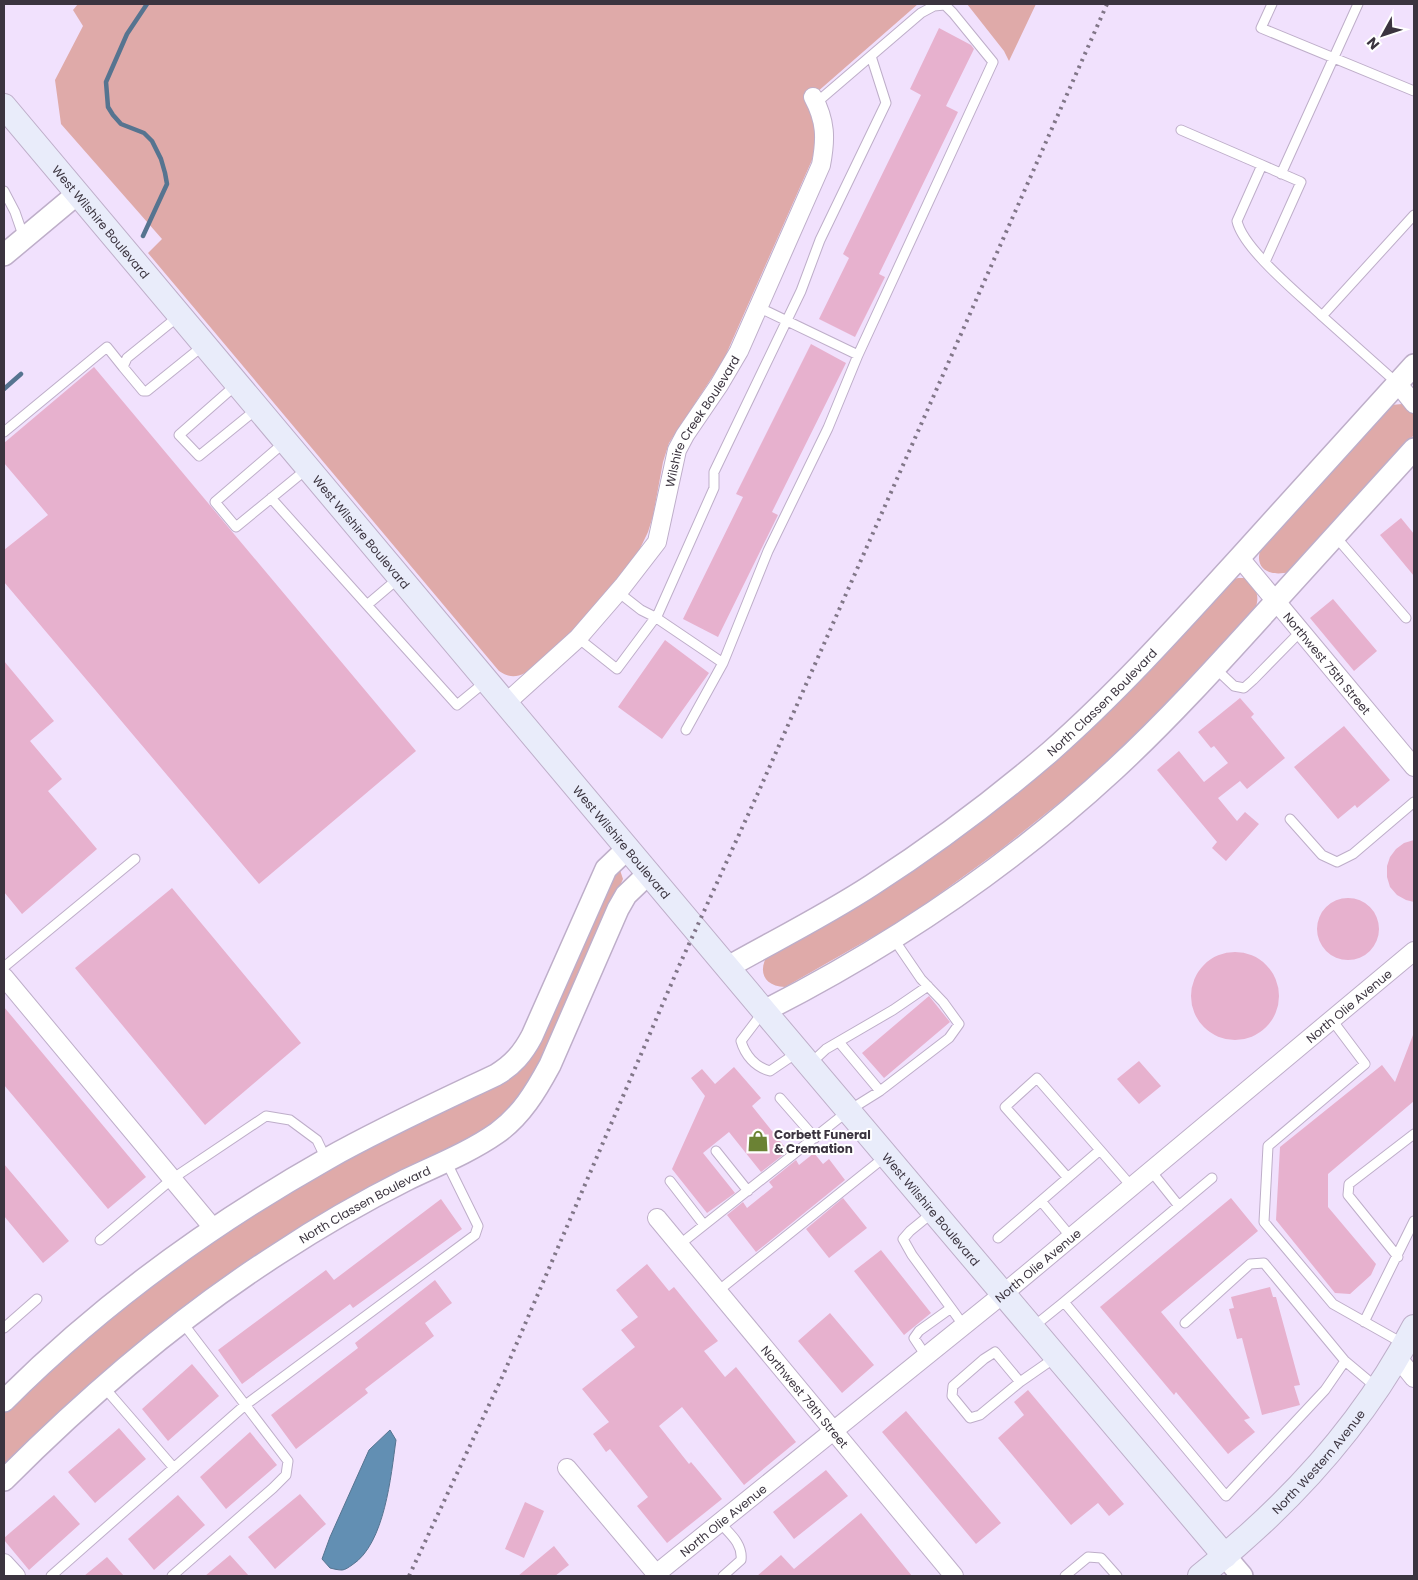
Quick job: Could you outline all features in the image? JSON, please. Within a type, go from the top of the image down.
[{"type":"main road","name":"West Wilshire Boulevard","points":[[4,106],[848,1111],[1225,1556]]},
{"type":"main road","name":"North Western Avenue","points":[[1200,1576],[1280,1506],[1308,1477],[1342,1436],[1377,1388],[1405,1343]]},
{"type":"street","name":"Wilshire Creek Boulevard","points":[[506,703],[578,638],[618,592],[657,542],[666,509],[677,450],[739,351],[821,166],[825,146],[824,127],[820,110],[815,100]]},
{"type":"street","points":[[4,255],[78,194]]},
{"type":"street","name":"North Classen Boulevard","points":[[728,967],[872,885],[980,809],[1050,752],[1104,702],[1179,625],[1414,366]]},
{"type":"street","points":[[1398,384],[1414,404]]},
{"type":"street","points":[[764,1011],[815,984],[893,938],[959,894],[1065,813],[1114,770],[1173,713],[1414,449]]},
{"type":"street","name":"Northwest 75th Street","points":[[1239,557],[1414,767]]},
{"type":"street","points":[[4,1401],[51,1356],[88,1325],[137,1285],[214,1229],[326,1159],[496,1075],[516,1060],[532,1036],[606,869],[628,848]]},
{"type":"street","name":"North Classen Boulevard","points":[[4,1480],[76,1409],[103,1386],[181,1322],[255,1269],[305,1237],[391,1188],[475,1146],[497,1133],[514,1118],[526,1105],[550,1065],[622,902],[626,895],[649,873]]},
{"type":"street","name":"North Olie Avenue","points":[[657,1575],[833,1430],[1003,1294],[1414,951]]},
{"type":"street","points":[[4,976],[214,1229]]},
{"type":"street","name":"Northwest 79th Street","points":[[657,1218],[954,1576]]},
{"type":"street","points":[[1405,1343],[1414,1378]]},
{"type":"street","points":[[567,1468],[657,1575]]},
{"type":"street","name":"West Wilshire Boulevard","points":[[1225,1556],[1242,1576]]},
{"type":"street","points":[[4,1563],[16,1576]]},
{"type":"lane","points":[[1272,4],[1261,28],[1414,91]]},
{"type":"lane","points":[[1281,174],[1358,4]]},
{"type":"lane","points":[[686,730],[723,663],[768,551],[828,428],[858,355],[993,62],[945,5],[934,6],[921,13],[871,56],[815,100]]},
{"type":"lane","points":[[578,638],[617,669],[656,617],[714,488],[714,472],[801,291],[820,240],[886,103],[871,56]]},
{"type":"lane","points":[[1181,130],[1301,182],[1265,262]]},
{"type":"lane","points":[[1262,166],[1238,221],[1245,239],[1265,262],[1398,384]]},
{"type":"lane","points":[[4,191],[15,212],[24,239]]},
{"type":"lane","points":[[1322,316],[1414,215]]},
{"type":"lane","points":[[758,307],[858,355]]},
{"type":"lane","points":[[123,367],[127,358],[180,315]]},
{"type":"lane","points":[[4,432],[107,347],[143,391],[147,391],[204,344]]},
{"type":"lane","points":[[237,384],[179,435],[199,456],[258,408]]},
{"type":"lane","points":[[286,441],[215,502],[236,527],[308,468]]},
{"type":"lane","points":[[271,498],[457,704],[487,681]]},
{"type":"lane","points":[[1335,536],[1406,618]]},
{"type":"lane","points":[[367,606],[400,577]]},
{"type":"lane","points":[[618,592],[641,610],[656,617],[723,663]]},
{"type":"lane","points":[[1215,668],[1234,686],[1244,688],[1302,631]]},
{"type":"lane","points":[[1290,819],[1322,855],[1337,862],[1353,854],[1414,802]]},
{"type":"lane","points":[[4,967],[135,859]]},
{"type":"lane","points":[[679,1245],[848,1111],[880,1090],[949,1038],[959,1024],[943,1002],[921,979],[893,938]]},
{"type":"lane","points":[[764,1011],[741,1041],[745,1053],[762,1069],[770,1071],[826,1049],[893,1010],[928,986]]},
{"type":"lane","points":[[1332,1020],[1365,1064],[1268,1146],[1264,1222],[1333,1304],[1405,1343]]},
{"type":"lane","points":[[839,1042],[880,1090]]},
{"type":"lane","points":[[1068,1178],[1004,1107],[1036,1078],[1132,1187]]},
{"type":"lane","points":[[780,1098],[815,1138]]},
{"type":"lane","points":[[100,1240],[172,1179],[266,1116],[290,1120],[317,1140],[326,1159]]},
{"type":"lane","points":[[1398,1257],[1348,1195],[1349,1184],[1414,1134]]},
{"type":"lane","points":[[998,1238],[1100,1150]]},
{"type":"lane","points":[[716,1151],[748,1191]]},
{"type":"lane","points":[[718,1291],[886,1156]]},
{"type":"lane","points":[[51,1576],[244,1406],[475,1235],[478,1226],[446,1161]]},
{"type":"lane","points":[[1151,1171],[1179,1206]]},
{"type":"lane","points":[[1032,1328],[1212,1178]]},
{"type":"lane","points":[[670,1181],[704,1225]]},
{"type":"lane","points":[[1041,1201],[1072,1237]]},
{"type":"lane","points":[[934,1212],[903,1239],[912,1256],[964,1326]]},
{"type":"lane","points":[[1364,1322],[1398,1257],[1414,1221]]},
{"type":"lane","points":[[1185,1323],[1250,1264],[1264,1263],[1345,1361],[1377,1388]]},
{"type":"lane","points":[[4,1328],[37,1299]]},
{"type":"lane","points":[[1064,1302],[1226,1496],[1326,1390],[1345,1361]]},
{"type":"lane","points":[[926,1356],[914,1338],[919,1331],[950,1308]]},
{"type":"lane","points":[[172,1576],[273,1488],[286,1475],[288,1461],[181,1322]]},
{"type":"lane","points":[[1020,1382],[995,1352],[953,1386],[952,1396],[970,1418],[980,1415],[1020,1382],[1056,1357]]},
{"type":"lane","points":[[103,1386],[174,1468]]},
{"type":"lane","points":[[720,1523],[733,1536],[742,1550],[741,1560],[722,1576]]},
{"type":"lane","points":[[1065,1576],[1088,1557],[1101,1558],[1117,1576]]},
{"type":"shaded area","points":[[78,4],[918,4],[816,93],[811,105],[815,129],[812,160],[724,359],[669,443],[663,462],[653,516],[648,532],[634,561],[590,619],[525,673],[518,676],[509,676],[499,671],[148,253],[162,239],[61,124],[55,80],[83,26],[73,10]]},
{"type":"shaded area","points":[[967,4],[1036,4],[1009,61],[1004,51]]},
{"type":"shaded area","points":[[1402,404],[1413,413],[1414,435],[1289,572],[1275,573],[1265,570],[1259,561],[1261,548],[1391,405]]},
{"type":"shaded area","points":[[1245,578],[1254,588],[1257,594],[1256,607],[1176,694],[1114,757],[1000,850],[906,918],[785,987],[772,984],[767,980],[764,976],[763,965],[769,953],[906,871],[1226,582]]},
{"type":"shaded area","points":[[620,870],[623,879],[537,1074],[530,1088],[492,1128],[331,1212],[4,1469],[4,1412],[63,1356],[139,1293],[215,1238],[303,1182],[502,1080],[613,874]]},
{"type":"water","points":[[390,1430],[396,1440],[389,1489],[372,1542],[363,1555],[352,1565],[343,1570],[330,1568],[322,1559],[330,1537],[369,1450]]},
{"type":"building","points":[[939,28],[971,45],[974,49],[946,106],[958,112],[879,274],[885,277],[855,337],[819,319],[849,258],[843,254],[921,95],[910,89]]},
{"type":"building","points":[[811,344],[846,363],[772,512],[778,515],[718,637],[683,619],[743,497],[736,494]]},
{"type":"building","points":[[94,367],[416,751],[259,884],[4,582],[4,550],[48,515],[4,463],[4,443]]},
{"type":"building","points":[[1401,518],[1414,534],[1414,576],[1380,535]]},
{"type":"building","points":[[1333,599],[1377,651],[1354,671],[1310,618]]},
{"type":"building","points":[[665,640],[709,673],[662,739],[618,707]]},
{"type":"building","points":[[4,661],[54,721],[30,741],[62,779],[48,791],[97,849],[22,914],[4,892]]},
{"type":"building","points":[[1240,698],[1254,714],[1251,717],[1285,758],[1247,789],[1240,781],[1218,798],[1237,821],[1245,812],[1259,824],[1226,861],[1212,848],[1217,842],[1157,770],[1179,751],[1204,782],[1228,763],[1214,746],[1211,748],[1198,732]]},
{"type":"building","points":[[1344,726],[1390,780],[1357,808],[1355,805],[1338,819],[1294,767]]},
{"type":"building","points":[[1414,840],[1414,902],[1397,895],[1390,887],[1387,877],[1387,866],[1390,857],[1396,849],[1404,843]]},
{"type":"building","points":[[172,888],[301,1043],[205,1125],[75,968]]},
{"type":"building","points":[[1348,898],[1360,900],[1370,907],[1377,917],[1379,929],[1377,941],[1370,951],[1360,958],[1348,960],[1336,958],[1326,951],[1319,941],[1317,929],[1319,917],[1326,907],[1336,900]]},
{"type":"building","points":[[1235,952],[1252,956],[1266,965],[1275,979],[1279,996],[1275,1013],[1266,1027],[1252,1036],[1235,1040],[1218,1036],[1204,1027],[1195,1013],[1191,996],[1195,979],[1204,965],[1218,956]]},
{"type":"building","points":[[929,996],[950,1022],[884,1078],[862,1053]]},
{"type":"building","points":[[4,1007],[146,1177],[108,1209],[4,1085]]},
{"type":"building","points":[[1413,1035],[1414,1101],[1328,1174],[1328,1207],[1376,1264],[1371,1275],[1350,1294],[1335,1293],[1276,1220],[1280,1147],[1382,1065],[1395,1082]]},
{"type":"building","points":[[1139,1061],[1161,1086],[1139,1104],[1117,1079]]},
{"type":"building","points":[[734,1067],[761,1098],[752,1106],[788,1151],[761,1172],[729,1132],[703,1153],[735,1193],[707,1213],[672,1169],[705,1096],[691,1078],[702,1069],[715,1084]]},
{"type":"building","points":[[814,1153],[823,1164],[829,1159],[845,1180],[756,1252],[727,1215],[743,1202],[747,1208],[773,1187],[769,1182],[796,1160],[799,1165]]},
{"type":"building","points":[[4,1164],[69,1241],[43,1263],[4,1216]]},
{"type":"building","points":[[843,1198],[867,1228],[829,1258],[806,1229]]},
{"type":"building","points":[[1231,1198],[1258,1231],[1161,1312],[1250,1418],[1244,1420],[1255,1432],[1228,1454],[1176,1392],[1174,1395],[1100,1307]]},
{"type":"building","points":[[441,1199],[462,1229],[353,1308],[350,1304],[242,1384],[218,1350],[326,1270],[334,1280]]},
{"type":"building","points":[[881,1250],[931,1313],[904,1335],[854,1271]]},
{"type":"building","points":[[647,1264],[669,1291],[674,1287],[718,1341],[704,1351],[725,1377],[736,1367],[796,1442],[744,1485],[682,1407],[659,1426],[689,1464],[691,1462],[722,1499],[667,1543],[637,1506],[648,1497],[610,1449],[606,1452],[593,1434],[609,1422],[582,1389],[635,1347],[621,1330],[638,1317],[616,1290]]},
{"type":"building","points":[[435,1280],[452,1303],[425,1323],[434,1336],[365,1389],[368,1393],[296,1449],[271,1415],[358,1348],[355,1343]]},
{"type":"building","points":[[1270,1287],[1273,1297],[1276,1297],[1300,1385],[1294,1386],[1300,1405],[1262,1415],[1242,1338],[1237,1339],[1229,1309],[1234,1308],[1231,1297]]},
{"type":"building","points":[[830,1313],[874,1365],[842,1393],[798,1341]]},
{"type":"building","points":[[192,1364],[219,1396],[168,1441],[142,1409]]},
{"type":"building","points":[[1028,1390],[1124,1504],[1109,1516],[1098,1503],[1071,1525],[998,1438],[1024,1415],[1014,1402]]},
{"type":"building","points":[[906,1411],[1001,1523],[976,1544],[882,1432]]},
{"type":"building","points":[[119,1428],[146,1459],[95,1503],[68,1472]]},
{"type":"building","points":[[250,1432],[277,1465],[226,1509],[200,1477]]},
{"type":"building","points":[[826,1470],[848,1496],[794,1539],[773,1512]]},
{"type":"building","points":[[300,1494],[326,1524],[275,1569],[248,1537]]},
{"type":"building","points":[[54,1495],[80,1524],[29,1570],[4,1538]]},
{"type":"building","points":[[178,1495],[205,1525],[154,1570],[128,1539]]},
{"type":"building","points":[[525,1502],[544,1511],[524,1558],[505,1549]]},
{"type":"building","points":[[861,1513],[912,1576],[757,1576],[781,1555],[794,1569]]},
{"type":"building","points":[[554,1546],[569,1565],[555,1576],[518,1576]]},
{"type":"building","points":[[230,1555],[249,1576],[205,1576]]},
{"type":"building","points":[[107,1557],[124,1576],[84,1576]]},
{"type":"waterway","points":[[143,236],[167,184],[165,173],[161,159],[152,141],[144,133],[121,124],[113,115],[108,107],[106,82],[127,34],[147,4]]},
{"type":"waterway","points":[[4,389],[21,374]]},
{"type":"railway","points":[[409,1576],[504,1373],[679,966],[758,793],[1107,4]]},
{"type":"place","name":"Corbett Funeral & Cremation","points":[[758,1141]]}]
